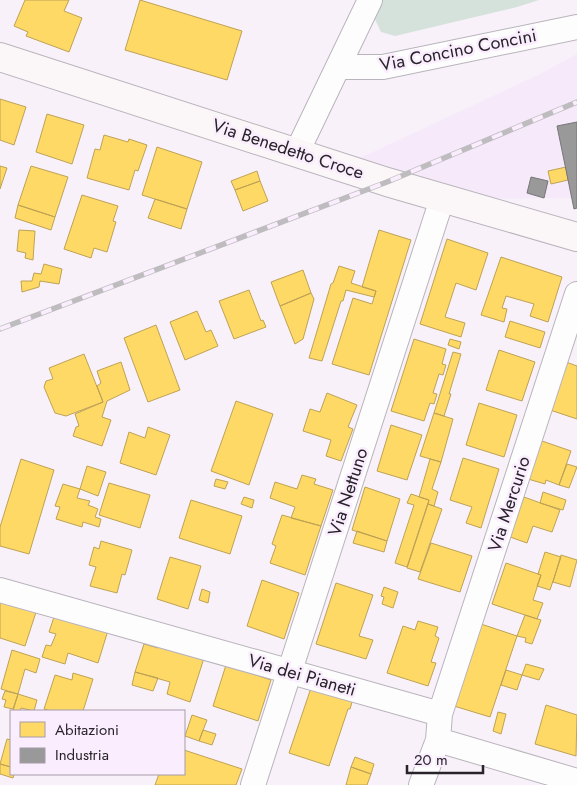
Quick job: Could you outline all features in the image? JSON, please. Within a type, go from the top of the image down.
[{"type":"main road","name":"Via Benedetto Croce","points":[[0,57],[442,199],[577,237]]},
{"type":"street","points":[[298,152],[370,0]]},
{"type":"street","name":"Via Concino Concini","points":[[339,67],[383,67],[577,27]]},
{"type":"street","name":"Via Nettuno","points":[[253,785],[442,199]]},
{"type":"street","name":"Via Mercurio","points":[[440,714],[577,294]]},
{"type":"street","name":"Via dei Pianeti","points":[[0,590],[440,714]]},
{"type":"street","points":[[421,785],[438,740],[440,714]]},
{"type":"street","points":[[438,740],[577,781]]},
{"type":"shaded area","points":[[380,0],[539,0],[395,36],[381,32],[373,15]]},
{"type":"shaded area","points":[[577,54],[577,198],[442,199],[341,167],[540,74]]},
{"type":"building: Abitazioni","points":[[25,0],[69,0],[64,11],[82,18],[69,52],[26,36],[28,32],[14,26]]},
{"type":"building: Abitazioni","points":[[140,0],[242,31],[227,80],[125,50]]},
{"type":"building: Abitazioni","points":[[0,99],[26,107],[14,145],[0,140]]},
{"type":"building: Abitazioni","points":[[47,114],[84,125],[72,164],[36,152]]},
{"type":"building: Abitazioni","points":[[104,135],[128,142],[129,139],[147,145],[138,171],[135,170],[129,190],[87,178],[95,149],[100,150]]},
{"type":"building: Abitazioni","points":[[157,147],[202,162],[187,209],[142,195]]},
{"type":"building: Abitazioni","points":[[0,166],[7,168],[0,189]]},
{"type":"building: Abitazioni","points":[[31,166],[68,177],[55,217],[18,205]]},
{"type":"building: Abitazioni","points":[[566,167],[568,180],[551,184],[548,171]]},
{"type":"building: Abitazioni","points":[[257,171],[260,181],[235,190],[231,181]]},
{"type":"building: Abitazioni","points":[[260,181],[268,201],[243,211],[235,190]]},
{"type":"building: Abitazioni","points":[[82,195],[118,206],[113,221],[116,222],[107,252],[94,248],[91,258],[64,249]]},
{"type":"building: Abitazioni","points":[[155,199],[187,209],[181,229],[148,218]]},
{"type":"building: Abitazioni","points":[[18,205],[55,217],[51,230],[15,218]]},
{"type":"building: Abitazioni","points":[[19,230],[35,231],[33,260],[25,258],[26,253],[17,251]]},
{"type":"building: Abitazioni","points":[[379,230],[411,240],[369,375],[332,364],[353,298],[372,304],[376,291],[362,287]]},
{"type":"building: Abitazioni","points":[[447,239],[488,253],[476,290],[456,283],[445,317],[465,323],[461,337],[420,324]]},
{"type":"building: Abitazioni","points":[[501,257],[562,277],[548,322],[530,316],[534,304],[506,296],[502,308],[507,309],[504,322],[481,315]]},
{"type":"building: Abitazioni","points":[[44,264],[62,269],[59,284],[40,281],[39,287],[22,292],[21,281],[32,281],[34,273],[41,274]]},
{"type":"building: Abitazioni","points":[[339,266],[355,271],[351,283],[376,291],[374,297],[346,290],[322,361],[309,358],[331,284]]},
{"type":"building: Abitazioni","points":[[303,270],[311,293],[280,306],[271,282]]},
{"type":"building: Abitazioni","points":[[249,290],[261,321],[263,320],[266,327],[234,339],[219,301]]},
{"type":"building: Abitazioni","points":[[311,293],[314,299],[303,339],[295,344],[280,306]]},
{"type":"building: Abitazioni","points":[[197,311],[206,332],[211,330],[218,346],[185,360],[170,322]]},
{"type":"building: Abitazioni","points":[[510,321],[545,332],[540,348],[505,337]]},
{"type":"building: Abitazioni","points":[[156,325],[180,390],[148,402],[124,338]]},
{"type":"building: Abitazioni","points":[[414,339],[446,349],[442,364],[446,365],[443,375],[439,374],[433,393],[437,394],[434,404],[430,403],[424,421],[391,411]]},
{"type":"building: Abitazioni","points":[[450,339],[461,342],[459,349],[448,345]]},
{"type":"building: Abitazioni","points":[[499,350],[535,362],[522,401],[486,390]]},
{"type":"building: Abitazioni","points":[[453,352],[461,354],[444,416],[434,413]]},
{"type":"building: Abitazioni","points":[[84,354],[103,402],[66,416],[55,413],[44,387],[46,381],[53,379],[49,368]]},
{"type":"building: Abitazioni","points":[[121,362],[130,390],[107,401],[102,417],[111,420],[102,446],[73,436],[76,427],[79,426],[75,414],[103,402],[97,386],[101,383],[97,371]]},
{"type":"building: Abitazioni","points":[[566,362],[577,366],[577,419],[550,410]]},
{"type":"building: Abitazioni","points":[[327,393],[357,405],[348,427],[353,429],[341,461],[326,456],[331,440],[303,431],[310,409],[320,412]]},
{"type":"building: Abitazioni","points":[[236,401],[273,414],[249,485],[211,471]]},
{"type":"building: Abitazioni","points":[[479,403],[517,415],[504,457],[466,445]]},
{"type":"building: Abitazioni","points":[[434,413],[453,419],[441,462],[420,456]]},
{"type":"building: Abitazioni","points":[[391,425],[422,435],[407,480],[377,471]]},
{"type":"building: Abitazioni","points":[[148,427],[170,435],[156,475],[120,463],[129,432],[145,438]]},
{"type":"building: Abitazioni","points":[[542,441],[571,451],[559,485],[546,480],[545,484],[528,479]]},
{"type":"building: Abitazioni","points":[[463,458],[499,469],[481,528],[466,523],[472,507],[450,500]]},
{"type":"building: Abitazioni","points":[[21,459],[54,470],[29,554],[0,546],[0,527]]},
{"type":"building: Abitazioni","points":[[430,459],[441,462],[432,489],[438,492],[434,506],[428,504],[429,500],[419,497]]},
{"type":"building: Abitazioni","points":[[567,464],[577,467],[569,488],[559,485]]},
{"type":"building: Abitazioni","points":[[87,466],[106,472],[98,496],[80,489]]},
{"type":"building: Abitazioni","points":[[302,475],[316,479],[314,484],[333,490],[321,526],[291,518],[295,507],[270,498],[275,482],[297,489]]},
{"type":"building: Abitazioni","points":[[216,479],[228,482],[225,489],[214,486]]},
{"type":"building: Abitazioni","points":[[109,483],[150,495],[140,528],[99,515]]},
{"type":"building: Abitazioni","points":[[63,484],[80,489],[77,498],[90,501],[88,505],[98,509],[95,517],[101,519],[99,527],[83,522],[82,527],[56,519],[60,507],[55,506]]},
{"type":"building: Abitazioni","points":[[365,487],[400,499],[387,541],[352,530]]},
{"type":"building: Abitazioni","points":[[543,492],[566,500],[563,510],[540,503]]},
{"type":"building: Abitazioni","points":[[411,494],[429,500],[407,567],[395,563],[414,505],[407,503]]},
{"type":"building: Abitazioni","points":[[244,497],[254,500],[252,508],[241,504]]},
{"type":"building: Abitazioni","points":[[524,497],[560,510],[552,532],[533,526],[527,543],[510,537]]},
{"type":"building: Abitazioni","points":[[191,500],[242,516],[230,554],[179,538]]},
{"type":"building: Abitazioni","points":[[428,504],[442,509],[420,572],[407,568]]},
{"type":"building: Abitazioni","points":[[282,515],[321,526],[305,575],[270,563],[276,546],[272,544]]},
{"type":"building: Abitazioni","points":[[357,531],[387,541],[384,552],[353,543]]},
{"type":"building: Abitazioni","points":[[101,541],[132,550],[125,575],[122,574],[117,593],[90,586],[96,567],[89,565],[94,547],[99,549]]},
{"type":"building: Abitazioni","points":[[431,543],[472,556],[460,592],[418,579]]},
{"type":"building: Abitazioni","points":[[545,552],[561,557],[550,590],[537,586],[541,575],[538,574]]},
{"type":"building: Abitazioni","points":[[561,555],[577,560],[570,587],[553,582]]},
{"type":"building: Abitazioni","points":[[170,557],[201,566],[188,609],[157,599]]},
{"type":"building: Abitazioni","points":[[506,563],[541,575],[533,600],[543,603],[537,619],[492,604]]},
{"type":"building: Abitazioni","points":[[262,580],[299,593],[284,639],[247,626]]},
{"type":"building: Abitazioni","points":[[336,583],[373,595],[359,636],[373,640],[366,659],[316,644]]},
{"type":"building: Abitazioni","points":[[384,587],[398,592],[393,608],[382,604],[384,597],[381,596]]},
{"type":"building: Abitazioni","points":[[202,589],[210,592],[208,603],[199,600]]},
{"type":"building: Abitazioni","points":[[0,594],[38,606],[25,646],[0,638]]},
{"type":"building: Abitazioni","points":[[56,611],[109,627],[98,663],[68,653],[65,664],[42,657],[46,645],[51,646],[56,634],[49,632]]},
{"type":"building: Abitazioni","points":[[525,615],[541,620],[532,644],[525,642],[526,638],[517,636]]},
{"type":"building: Abitazioni","points":[[418,621],[438,627],[435,636],[439,638],[431,662],[436,663],[428,686],[387,673],[403,626],[415,630]]},
{"type":"building: Abitazioni","points":[[481,624],[517,636],[490,717],[454,706]]},
{"type":"building: Abitazioni","points":[[144,644],[158,648],[160,644],[204,658],[190,702],[167,694],[170,682],[135,672]]},
{"type":"building: Abitazioni","points":[[12,650],[40,659],[36,673],[25,669],[18,694],[1,689]]},
{"type":"building: Abitazioni","points":[[526,664],[544,669],[539,680],[522,675]]},
{"type":"building: Abitazioni","points":[[226,665],[271,680],[258,721],[213,706]]},
{"type":"building: Abitazioni","points":[[506,670],[522,675],[517,690],[501,685]]},
{"type":"building: Abitazioni","points":[[135,672],[158,678],[153,691],[132,685]]},
{"type":"building: Abitazioni","points":[[73,673],[93,679],[83,710],[44,709],[55,675],[72,680]]},
{"type":"building: Abitazioni","points":[[313,682],[354,695],[329,766],[289,753]]},
{"type":"building: Abitazioni","points":[[5,691],[18,694],[13,709],[4,707],[6,700],[2,699]]},
{"type":"building: Abitazioni","points":[[18,694],[37,700],[34,710],[21,708],[20,710],[13,710]]},
{"type":"building: Abitazioni","points":[[546,705],[577,715],[576,756],[535,744]]},
{"type":"building: Abitazioni","points":[[498,712],[506,714],[501,734],[493,731]]},
{"type":"building: Abitazioni","points":[[192,715],[207,720],[199,741],[185,736]]},
{"type":"building: Abitazioni","points":[[203,730],[216,734],[212,745],[199,741]]},
{"type":"building: Abitazioni","points":[[7,739],[10,740],[10,767],[0,764]]},
{"type":"building: Abitazioni","points":[[185,750],[242,769],[236,785],[155,785],[159,775],[185,775]]},
{"type":"building: Abitazioni","points":[[355,757],[374,764],[371,774],[351,767]]},
{"type":"building: Abitazioni","points":[[0,764],[10,767],[10,775],[14,775],[13,778],[0,774]]},
{"type":"building: Abitazioni","points":[[351,767],[371,774],[367,785],[346,785]]},
{"type":"building: Industria","points":[[577,122],[577,208],[574,209],[557,126]]},
{"type":"building: Industria","points":[[531,177],[548,181],[544,198],[527,193]]},
{"type":"railway","points":[[0,329],[387,182],[577,102]]}]
